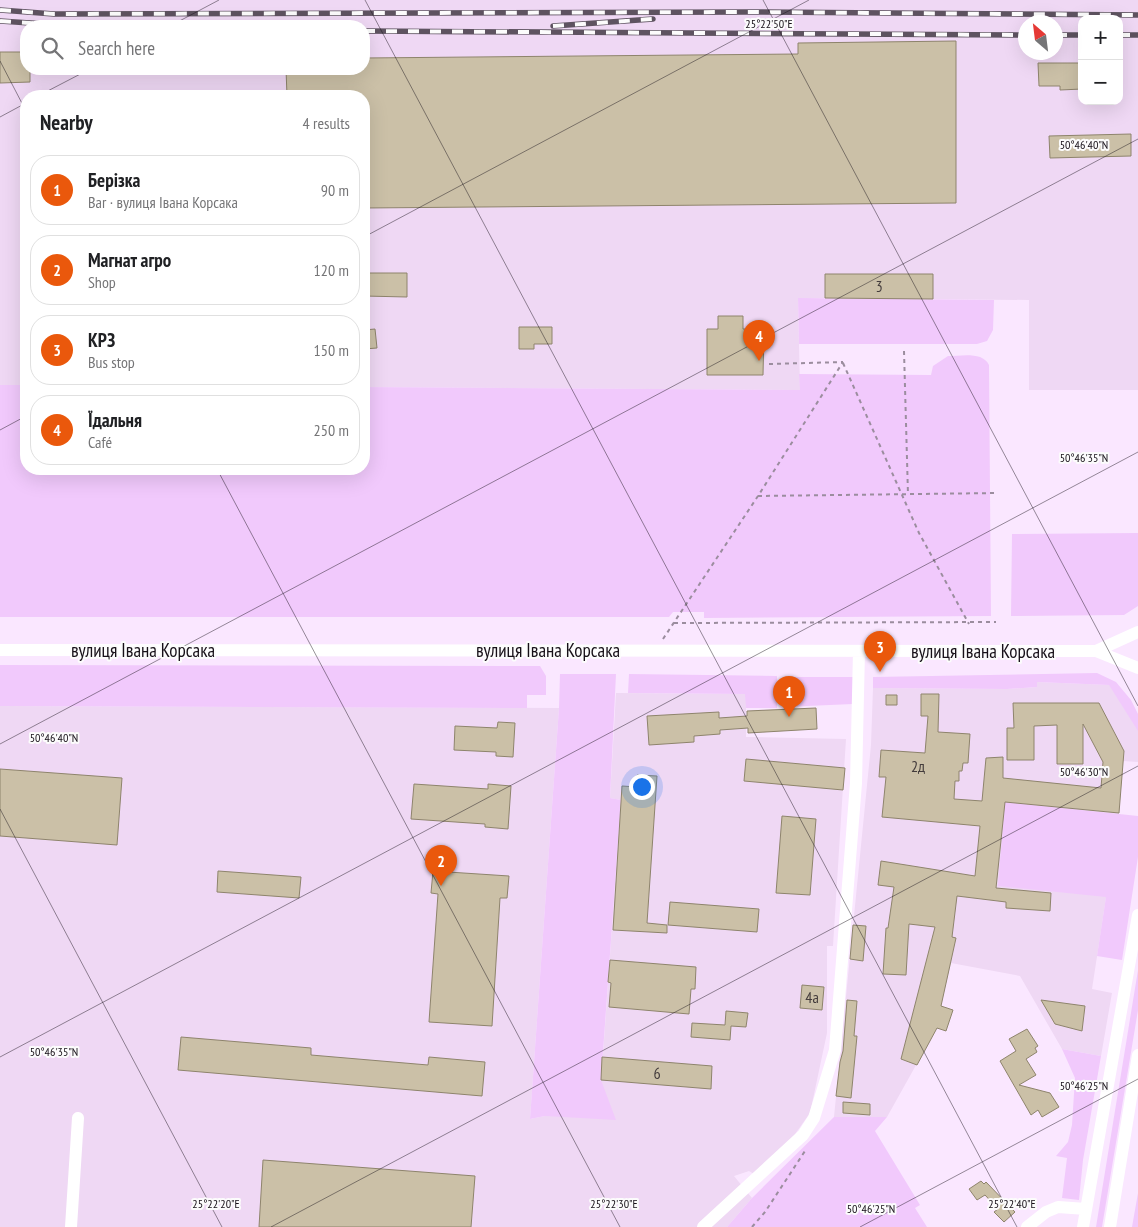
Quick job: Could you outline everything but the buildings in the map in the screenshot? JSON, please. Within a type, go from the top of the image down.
[{"type":"street","points":[[1096,651],[1138,632]]},
{"type":"street","name":"вулиця Івана Корсака","points":[[0,650],[1096,651]]},
{"type":"street","points":[[703,1227],[803,1135],[814,1118],[835,1050],[856,783],[859,651]]},
{"type":"street","points":[[1096,651],[1138,668]]},
{"type":"street","points":[[1083,1227],[1138,915]]},
{"type":"street","points":[[1110,1227],[1138,1055]]},
{"type":"street","points":[[71,1227],[78,1118]]},
{"type":"street","points":[[1027,1227],[1046,1212],[1058,1208],[1086,1209]]},
{"type":"path","points":[[904,351],[908,495]]},
{"type":"path","points":[[769,364],[843,362]]},
{"type":"path","points":[[843,362],[919,533],[969,624]]},
{"type":"path","points":[[655,650],[758,496],[843,362]]},
{"type":"path","points":[[758,496],[997,493]]},
{"type":"path","points":[[674,624],[969,624],[996,622]]},
{"type":"path","points":[[752,1227],[765,1212],[809,1145]]},
{"type":"shaded area","points":[[0,0],[1138,0],[1138,390],[1029,390],[1029,300],[825,298],[798,299],[800,390],[370,387],[370,90],[20,90],[20,385],[0,385]]},
{"type":"shaded area","points":[[798,298],[994,300],[993,330],[987,341],[977,344],[799,344]]},
{"type":"shaded area","points":[[965,355],[982,358],[989,365],[991,616],[704,618],[704,612],[673,612],[669,617],[0,617],[0,385],[20,385],[20,475],[370,475],[370,387],[800,390],[799,374],[931,375],[933,366],[948,356]]},
{"type":"shaded area","points":[[1138,533],[1138,606],[1124,615],[1011,616],[1012,534]]},
{"type":"shaded area","points":[[0,665],[540,666],[546,676],[546,695],[527,695],[527,708],[0,706]]},
{"type":"shaded area","points":[[1097,673],[1116,682],[1131,700],[1138,714],[1138,731],[1109,685],[1037,682],[1037,687],[1007,689],[873,688],[873,677]]},
{"type":"shaded area","points":[[560,674],[616,674],[610,798],[621,800],[601,1080],[616,1120],[545,1116],[530,1119]]},
{"type":"shaded area","points":[[629,674],[777,676],[777,708],[746,708],[745,694],[628,693]]},
{"type":"shaded area","points":[[784,677],[853,677],[853,704],[784,707]]},
{"type":"shaded area","points":[[1037,682],[1110,685],[1138,729],[1138,762],[1123,761],[1119,813],[1092,989],[1112,993],[1101,1056],[1062,1049],[1020,976],[951,963],[934,1033],[887,1117],[834,1117],[871,745],[873,688],[1007,689],[1037,687]]},
{"type":"shaded area","points":[[616,693],[746,694],[746,737],[846,739],[833,946],[827,946],[827,1033],[810,1113],[793,1137],[754,1174],[749,1171],[734,1176],[752,1198],[727,1227],[0,1227],[0,706],[559,708],[530,1119],[545,1116],[601,1083],[621,800],[610,798]]},
{"type":"shaded area","points":[[1005,802],[1138,816],[1138,857],[1122,960],[1097,956],[1106,897],[998,886]]},
{"type":"shaded area","points":[[1138,970],[1138,1010],[1102,1227],[1096,1227]]},
{"type":"shaded area","points":[[1062,1049],[1101,1056],[1083,1160],[1079,1200],[1062,1198],[1067,1158],[1056,1156],[1068,1142],[1072,1125],[1075,1078]]},
{"type":"shaded area","points":[[834,1117],[887,1117],[875,1131],[920,1205],[915,1208],[927,1227],[727,1227],[752,1198]]},
{"type":"shaded area","points":[[1138,1193],[1138,1227],[1132,1227]]},
{"type":"railway","points":[[0,10],[54,14],[748,12],[1138,15]]},
{"type":"railway","points":[[553,26],[653,19]]},
{"type":"railway","points":[[0,21],[20,22]]},
{"type":"railway","points":[[370,31],[1018,35]]},
{"type":"railway","points":[[1063,35],[1078,35]]},
{"type":"railway","points":[[1123,35],[1138,35]]},
{"type":"place","name":"Їдальня","points":[[759,361]]},
{"type":"place","name":"КРЗ","points":[[880,672]]},
{"type":"place","name":"Берізка","points":[[789,717]]},
{"type":"place","name":"Магнат агро","points":[[441,886]]}]
